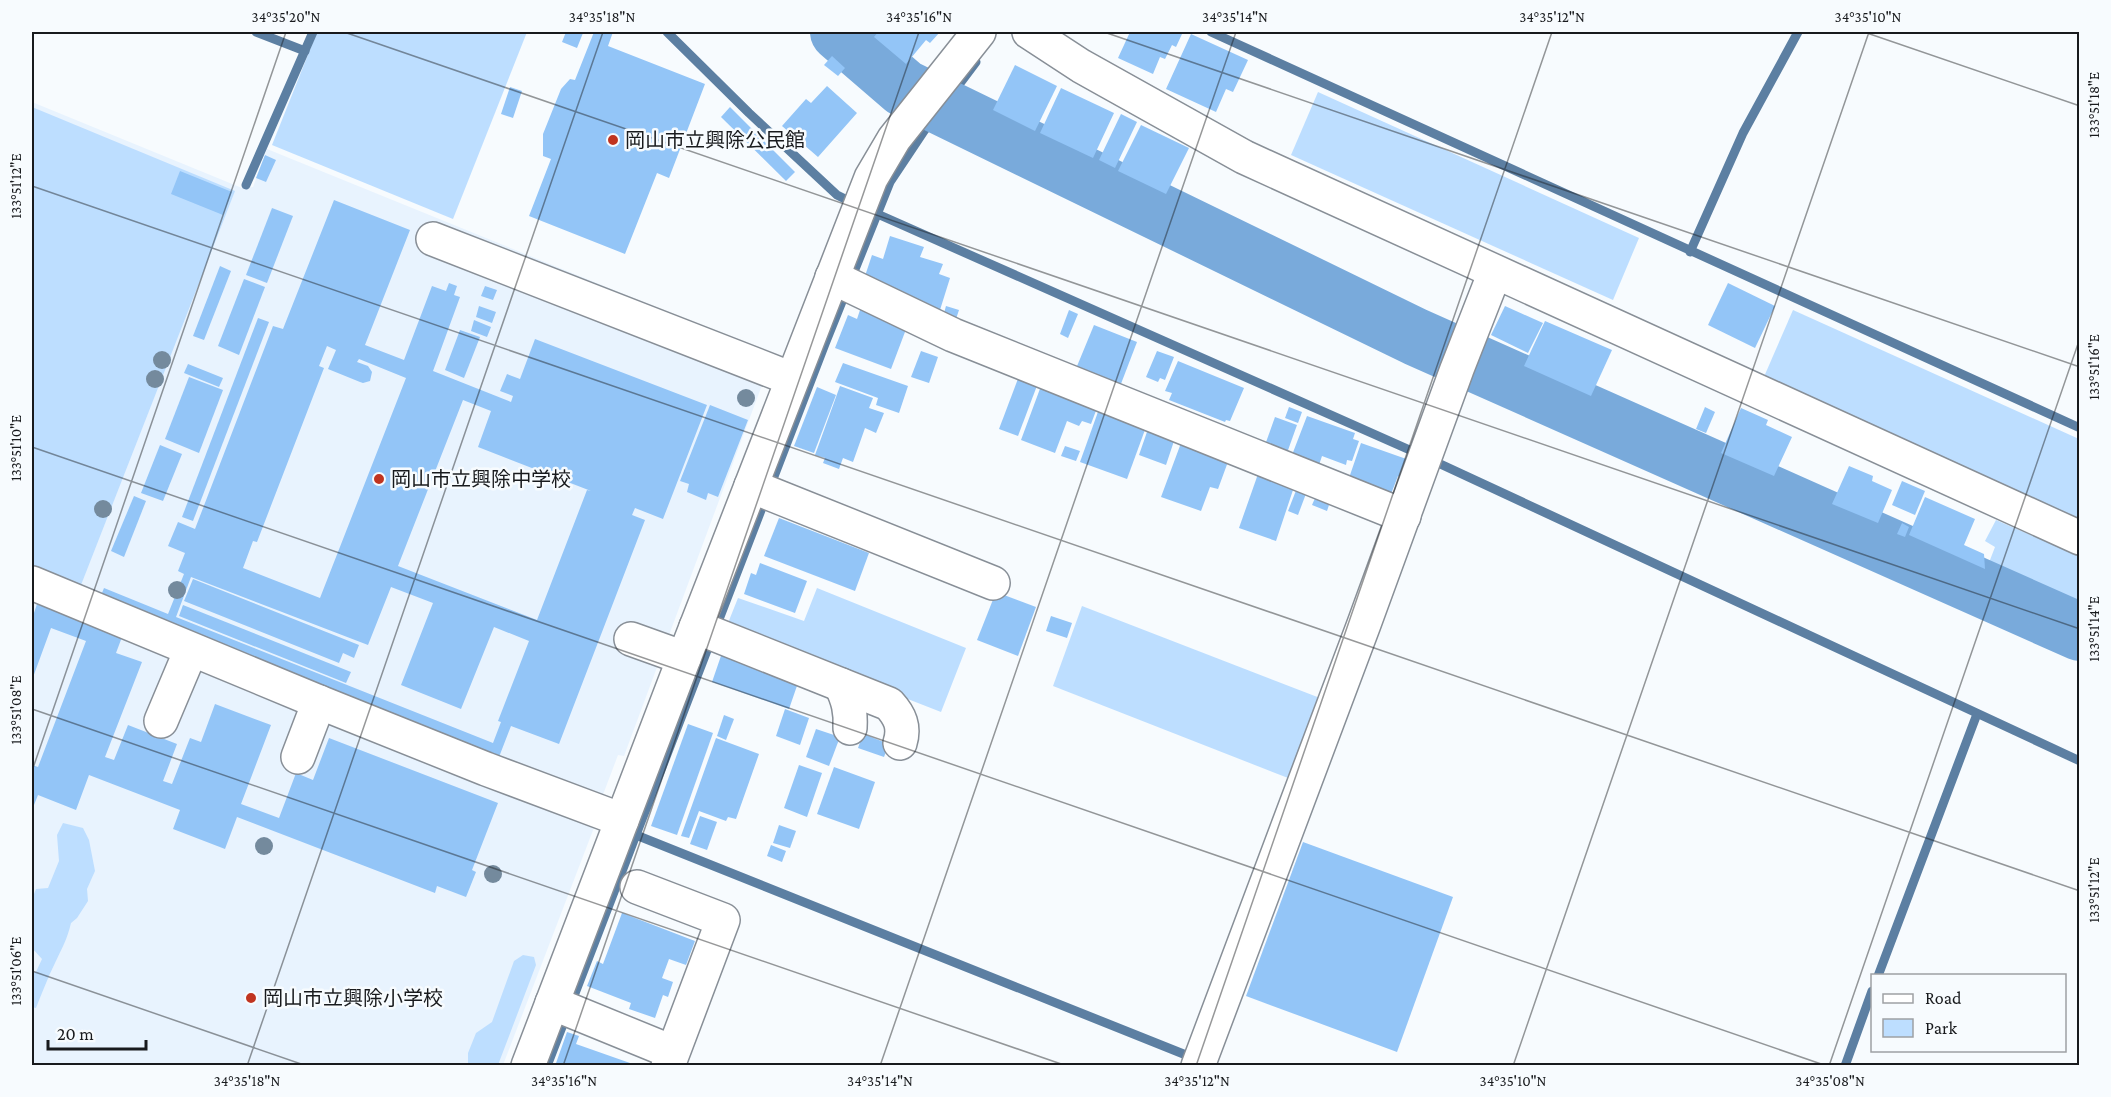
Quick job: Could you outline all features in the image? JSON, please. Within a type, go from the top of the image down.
[{"type":"street","points":[[528,1065],[563,1008],[622,819],[684,658],[708,631],[763,490],[792,379],[844,283],[861,203],[871,178],[910,117],[979,32]]},
{"type":"street","points":[[1036,33],[1081,66],[1245,157],[2079,538]]},
{"type":"street","points":[[433,239],[792,379]]},
{"type":"street","points":[[1198,1065],[1495,272]]},
{"type":"street","points":[[844,283],[953,335],[1404,516]]},
{"type":"street","points":[[763,490],[993,583]]},
{"type":"street","points":[[32,583],[486,769],[622,819]]},
{"type":"street","points":[[708,631],[889,704],[897,713],[902,725],[900,743]]},
{"type":"street","points":[[631,639],[684,658]]},
{"type":"street","points":[[161,721],[191,650]]},
{"type":"street","points":[[841,685],[849,702],[850,728]]},
{"type":"street","points":[[298,757],[319,702]]},
{"type":"street","points":[[563,1008],[670,1059],[723,920],[637,887]]},
{"type":"shaded area","name":"岡山市立興除中学校","points":[[32,102],[242,188],[253,187],[267,149],[776,356],[762,385],[624,756],[618,755],[601,800],[32,573]]},
{"type":"shaded area","points":[[32,597],[595,825],[503,1065],[32,1065]]},
{"type":"green space","points":[[317,32],[527,32],[453,219],[272,145]]},
{"type":"green space","points":[[1318,92],[1639,238],[1613,300],[1291,155]]},
{"type":"green space","points":[[32,107],[235,191],[81,585],[32,567]]},
{"type":"green space","points":[[1793,310],[2079,439],[2079,524],[1763,379]]},
{"type":"green space","points":[[1996,520],[2079,556],[2079,614],[1985,573],[1995,547],[1985,541]]},
{"type":"green space","points":[[817,588],[966,648],[941,712],[726,628],[738,598],[804,621]]},
{"type":"green space","points":[[1082,606],[1320,698],[1288,778],[1053,686]]},
{"type":"green space","points":[[63,823],[83,828],[89,840],[95,871],[87,889],[88,901],[71,923],[36,1008],[32,1007],[32,973],[36,972],[42,959],[32,948],[32,899],[36,889],[48,888],[59,861],[57,835]]},
{"type":"green space","points":[[523,955],[534,957],[536,965],[498,1065],[468,1065],[468,1053],[476,1033],[492,1022],[514,961]]},
{"type":"building","points":[[566,32],[583,33],[577,48],[562,42]]},
{"type":"building","name":"岡山市立興除公民館","points":[[594,32],[613,32],[608,46],[705,84],[669,178],[657,173],[625,254],[529,216],[551,159],[543,156],[543,134],[561,89],[570,79],[575,80]]},
{"type":"building","points":[[878,32],[940,32],[930,43],[926,40],[906,64],[874,37]]},
{"type":"building","points":[[1130,32],[1177,32],[1182,34],[1176,47],[1172,45],[1165,59],[1160,57],[1153,74],[1118,58]]},
{"type":"building","points":[[1191,34],[1248,60],[1233,92],[1226,89],[1216,112],[1166,89]]},
{"type":"building","points":[[832,56],[845,68],[838,76],[824,65]]},
{"type":"building","points":[[1015,65],[1057,86],[1035,131],[993,110]]},
{"type":"building","points":[[827,86],[857,113],[818,157],[782,126],[806,99],[811,103]]},
{"type":"building","points":[[510,87],[522,91],[513,118],[501,114]]},
{"type":"building","points":[[1061,88],[1114,113],[1093,158],[1040,133]]},
{"type":"building","points":[[730,107],[795,172],[786,181],[721,117]]},
{"type":"building","points":[[1121,114],[1137,122],[1115,168],[1099,160]]},
{"type":"building","points":[[1141,125],[1189,148],[1166,194],[1118,171]]},
{"type":"building","points":[[265,155],[276,160],[266,182],[256,178]]},
{"type":"building","points":[[180,171],[232,192],[223,215],[171,194]]},
{"type":"building","points":[[334,200],[410,230],[365,345],[404,360],[432,286],[446,291],[449,283],[457,286],[454,295],[460,297],[433,371],[511,402],[513,396],[500,391],[507,374],[520,379],[535,339],[707,405],[663,519],[635,508],[632,515],[645,520],[559,744],[511,726],[499,757],[122,637],[116,653],[142,662],[105,757],[114,760],[128,725],[177,744],[163,781],[172,784],[190,738],[201,742],[215,704],[271,725],[241,804],[279,818],[296,773],[313,780],[329,738],[498,803],[472,870],[476,872],[466,897],[437,886],[435,893],[237,817],[225,849],[173,829],[180,810],[89,775],[76,810],[38,795],[32,810],[32,765],[38,767],[86,641],[51,628],[32,680],[32,616],[37,604],[90,623],[104,588],[168,614],[184,574],[178,571],[185,553],[168,546],[178,522],[195,529],[273,326],[283,329]],"holes":[[[327,346],[336,350],[328,369],[360,382],[370,381],[372,372],[368,366],[357,362],[359,359],[406,378],[320,598],[243,568],[253,541],[257,542],[324,368],[319,366]],[[463,400],[491,411],[478,447],[591,491],[587,490],[537,620],[398,566]],[[191,577],[368,645],[391,587],[433,603],[401,685],[461,709],[494,627],[529,641],[498,721],[501,722],[493,743],[176,617]]]},
{"type":"building","points":[[272,208],[293,216],[267,283],[246,275]]},
{"type":"building","points":[[890,236],[924,247],[920,257],[943,264],[939,274],[950,278],[940,310],[885,292],[864,279],[872,255],[883,259]]},
{"type":"building","points":[[220,266],[231,271],[204,340],[193,336]]},
{"type":"building","points":[[244,279],[265,287],[239,355],[218,346]]},
{"type":"building","points":[[1728,283],[1775,306],[1755,348],[1708,325]]},
{"type":"building","points":[[485,286],[497,290],[493,300],[481,296]]},
{"type":"building","points":[[479,306],[496,312],[492,323],[476,317]]},
{"type":"building","points":[[946,306],[959,310],[955,322],[944,313]]},
{"type":"building","points":[[1505,306],[1543,323],[1528,353],[1491,335]]},
{"type":"building","points":[[861,307],[908,324],[891,369],[835,348],[848,315],[857,319]]},
{"type":"building","points":[[1069,310],[1078,314],[1068,338],[1060,334]]},
{"type":"building","points":[[258,318],[269,322],[193,521],[182,517]]},
{"type":"building","points":[[474,320],[491,327],[487,337],[471,331]]},
{"type":"building","points":[[1545,321],[1612,350],[1591,396],[1524,366]]},
{"type":"building","points":[[1094,325],[1137,342],[1119,389],[1075,371]]},
{"type":"building","points":[[460,330],[480,337],[464,378],[445,370]]},
{"type":"building","points":[[921,351],[938,357],[929,383],[911,377]]},
{"type":"building","points":[[1157,351],[1174,357],[1165,380],[1160,378],[1158,382],[1146,377]]},
{"type":"building","points":[[1178,361],[1244,388],[1230,421],[1225,422],[1169,400],[1172,393],[1165,391]]},
{"type":"building","points":[[843,363],[908,386],[899,413],[876,405],[878,398],[835,382]]},
{"type":"building","points":[[188,364],[223,378],[219,387],[184,373]]},
{"type":"building","points":[[1019,376],[1038,383],[1018,436],[999,429]]},
{"type":"building","points":[[189,377],[223,390],[199,453],[165,439]]},
{"type":"building","points":[[840,386],[873,398],[869,408],[884,413],[876,433],[865,428],[853,462],[843,458],[839,469],[823,463],[825,458],[815,455]]},
{"type":"building","points":[[1041,386],[1097,408],[1091,424],[1082,421],[1079,426],[1067,421],[1055,453],[1021,440]]},
{"type":"building","points":[[817,387],[836,395],[814,453],[794,446]]},
{"type":"building","points":[[710,405],[748,420],[718,497],[708,493],[706,500],[687,492],[689,484],[680,481]]},
{"type":"building","points":[[1289,407],[1302,412],[1298,423],[1285,418]]},
{"type":"building","points":[[1705,407],[1715,412],[1706,433],[1696,429]]},
{"type":"building","points":[[1741,408],[1768,420],[1766,425],[1792,437],[1774,476],[1721,453]]},
{"type":"building","points":[[1099,409],[1146,427],[1127,479],[1080,462]]},
{"type":"building","points":[[1307,416],[1355,433],[1353,439],[1359,441],[1352,461],[1347,460],[1346,465],[1322,456],[1319,465],[1292,455]]},
{"type":"building","points":[[1275,417],[1297,425],[1287,453],[1265,445]]},
{"type":"building","points":[[1148,429],[1175,438],[1166,465],[1139,455]]},
{"type":"building","points":[[1181,443],[1229,459],[1218,489],[1210,487],[1201,511],[1161,497]]},
{"type":"building","points":[[1361,443],[1412,461],[1405,479],[1398,476],[1391,494],[1349,478]]},
{"type":"building","points":[[160,445],[182,454],[163,501],[141,493]]},
{"type":"building","points":[[1065,446],[1080,451],[1076,461],[1061,456]]},
{"type":"building","points":[[1849,466],[1873,476],[1872,481],[1892,490],[1878,523],[1832,504]]},
{"type":"building","points":[[1258,474],[1294,487],[1276,541],[1239,528]]},
{"type":"building","points":[[1902,481],[1925,491],[1915,515],[1892,505]]},
{"type":"building","points":[[1297,488],[1307,491],[1298,515],[1288,511]]},
{"type":"building","points":[[134,496],[146,501],[124,557],[111,551]]},
{"type":"building","points":[[1316,496],[1330,502],[1327,511],[1312,505]]},
{"type":"building","points":[[1925,497],[1975,519],[1964,545],[1984,554],[1985,569],[1909,535]]},
{"type":"building","points":[[779,518],[869,553],[855,591],[764,556]]},
{"type":"building","points":[[1902,523],[1909,527],[1905,537],[1897,534]]},
{"type":"building","points":[[760,563],[807,581],[795,613],[744,594],[751,573],[756,575]]},
{"type":"building","points":[[193,579],[359,645],[354,658],[343,653],[339,663],[184,601]]},
{"type":"building","points":[[996,592],[1036,607],[1018,656],[977,640]]},
{"type":"building","points":[[183,605],[351,672],[346,683],[179,616]]},
{"type":"building","points":[[1051,616],[1072,623],[1067,638],[1046,631]]},
{"type":"building","points":[[722,653],[799,680],[789,709],[712,682]]},
{"type":"building","points":[[785,709],[809,718],[800,745],[776,736]]},
{"type":"building","points":[[724,715],[734,719],[726,740],[717,736]]},
{"type":"building","points":[[688,724],[713,733],[677,835],[651,826]]},
{"type":"building","points":[[816,729],[840,737],[829,766],[806,757]]},
{"type":"building","points":[[863,734],[889,744],[884,757],[858,748]]},
{"type":"building","points":[[716,738],[759,754],[736,819],[728,817],[726,821],[699,811],[689,838],[681,836]]},
{"type":"building","points":[[799,765],[822,773],[807,817],[784,808]]},
{"type":"building","points":[[834,767],[875,782],[859,829],[817,814]]},
{"type":"building","points":[[700,816],[717,822],[707,850],[690,844]]},
{"type":"building","points":[[779,825],[796,831],[790,848],[773,843]]},
{"type":"building","points":[[1303,842],[1453,897],[1397,1052],[1246,996]]},
{"type":"building","points":[[771,845],[786,851],[782,862],[767,856]]},
{"type":"building","points":[[622,913],[695,941],[686,965],[669,959],[662,978],[673,982],[668,997],[663,995],[655,1018],[629,1009],[631,1003],[587,986],[597,961],[603,964]]},
{"type":"building","points":[[567,1032],[579,1036],[576,1044],[630,1063],[629,1066],[555,1066]]},
{"type":"waterway","points":[[256,32],[305,51]]},
{"type":"waterway","points":[[246,185],[313,32]]},
{"type":"waterway","points":[[667,32],[837,195],[855,204]]},
{"type":"waterway","points":[[839,32],[904,88],[1416,337],[2080,632]]},
{"type":"waterway","points":[[1211,32],[2080,428]]},
{"type":"waterway","points":[[1690,252],[1743,133],[1798,32]]},
{"type":"waterway","points":[[547,1066],[825,344],[890,182],[924,131],[976,62]]},
{"type":"waterway","points":[[873,212],[1412,451]]},
{"type":"waterway","points":[[1436,462],[2080,761]]},
{"type":"waterway","points":[[1879,974],[1977,714]]},
{"type":"waterway","points":[[636,835],[1186,1055]]},
{"type":"waterway","points":[[1845,1066],[1871,994]]},
{"type":"place","name":"岡山市立興除公民館","points":[[613,140]]},
{"type":"place","name":"岡山市立興除中学校","points":[[379,479]]},
{"type":"place","name":"岡山市立興除小学校","points":[[251,998]]}]
